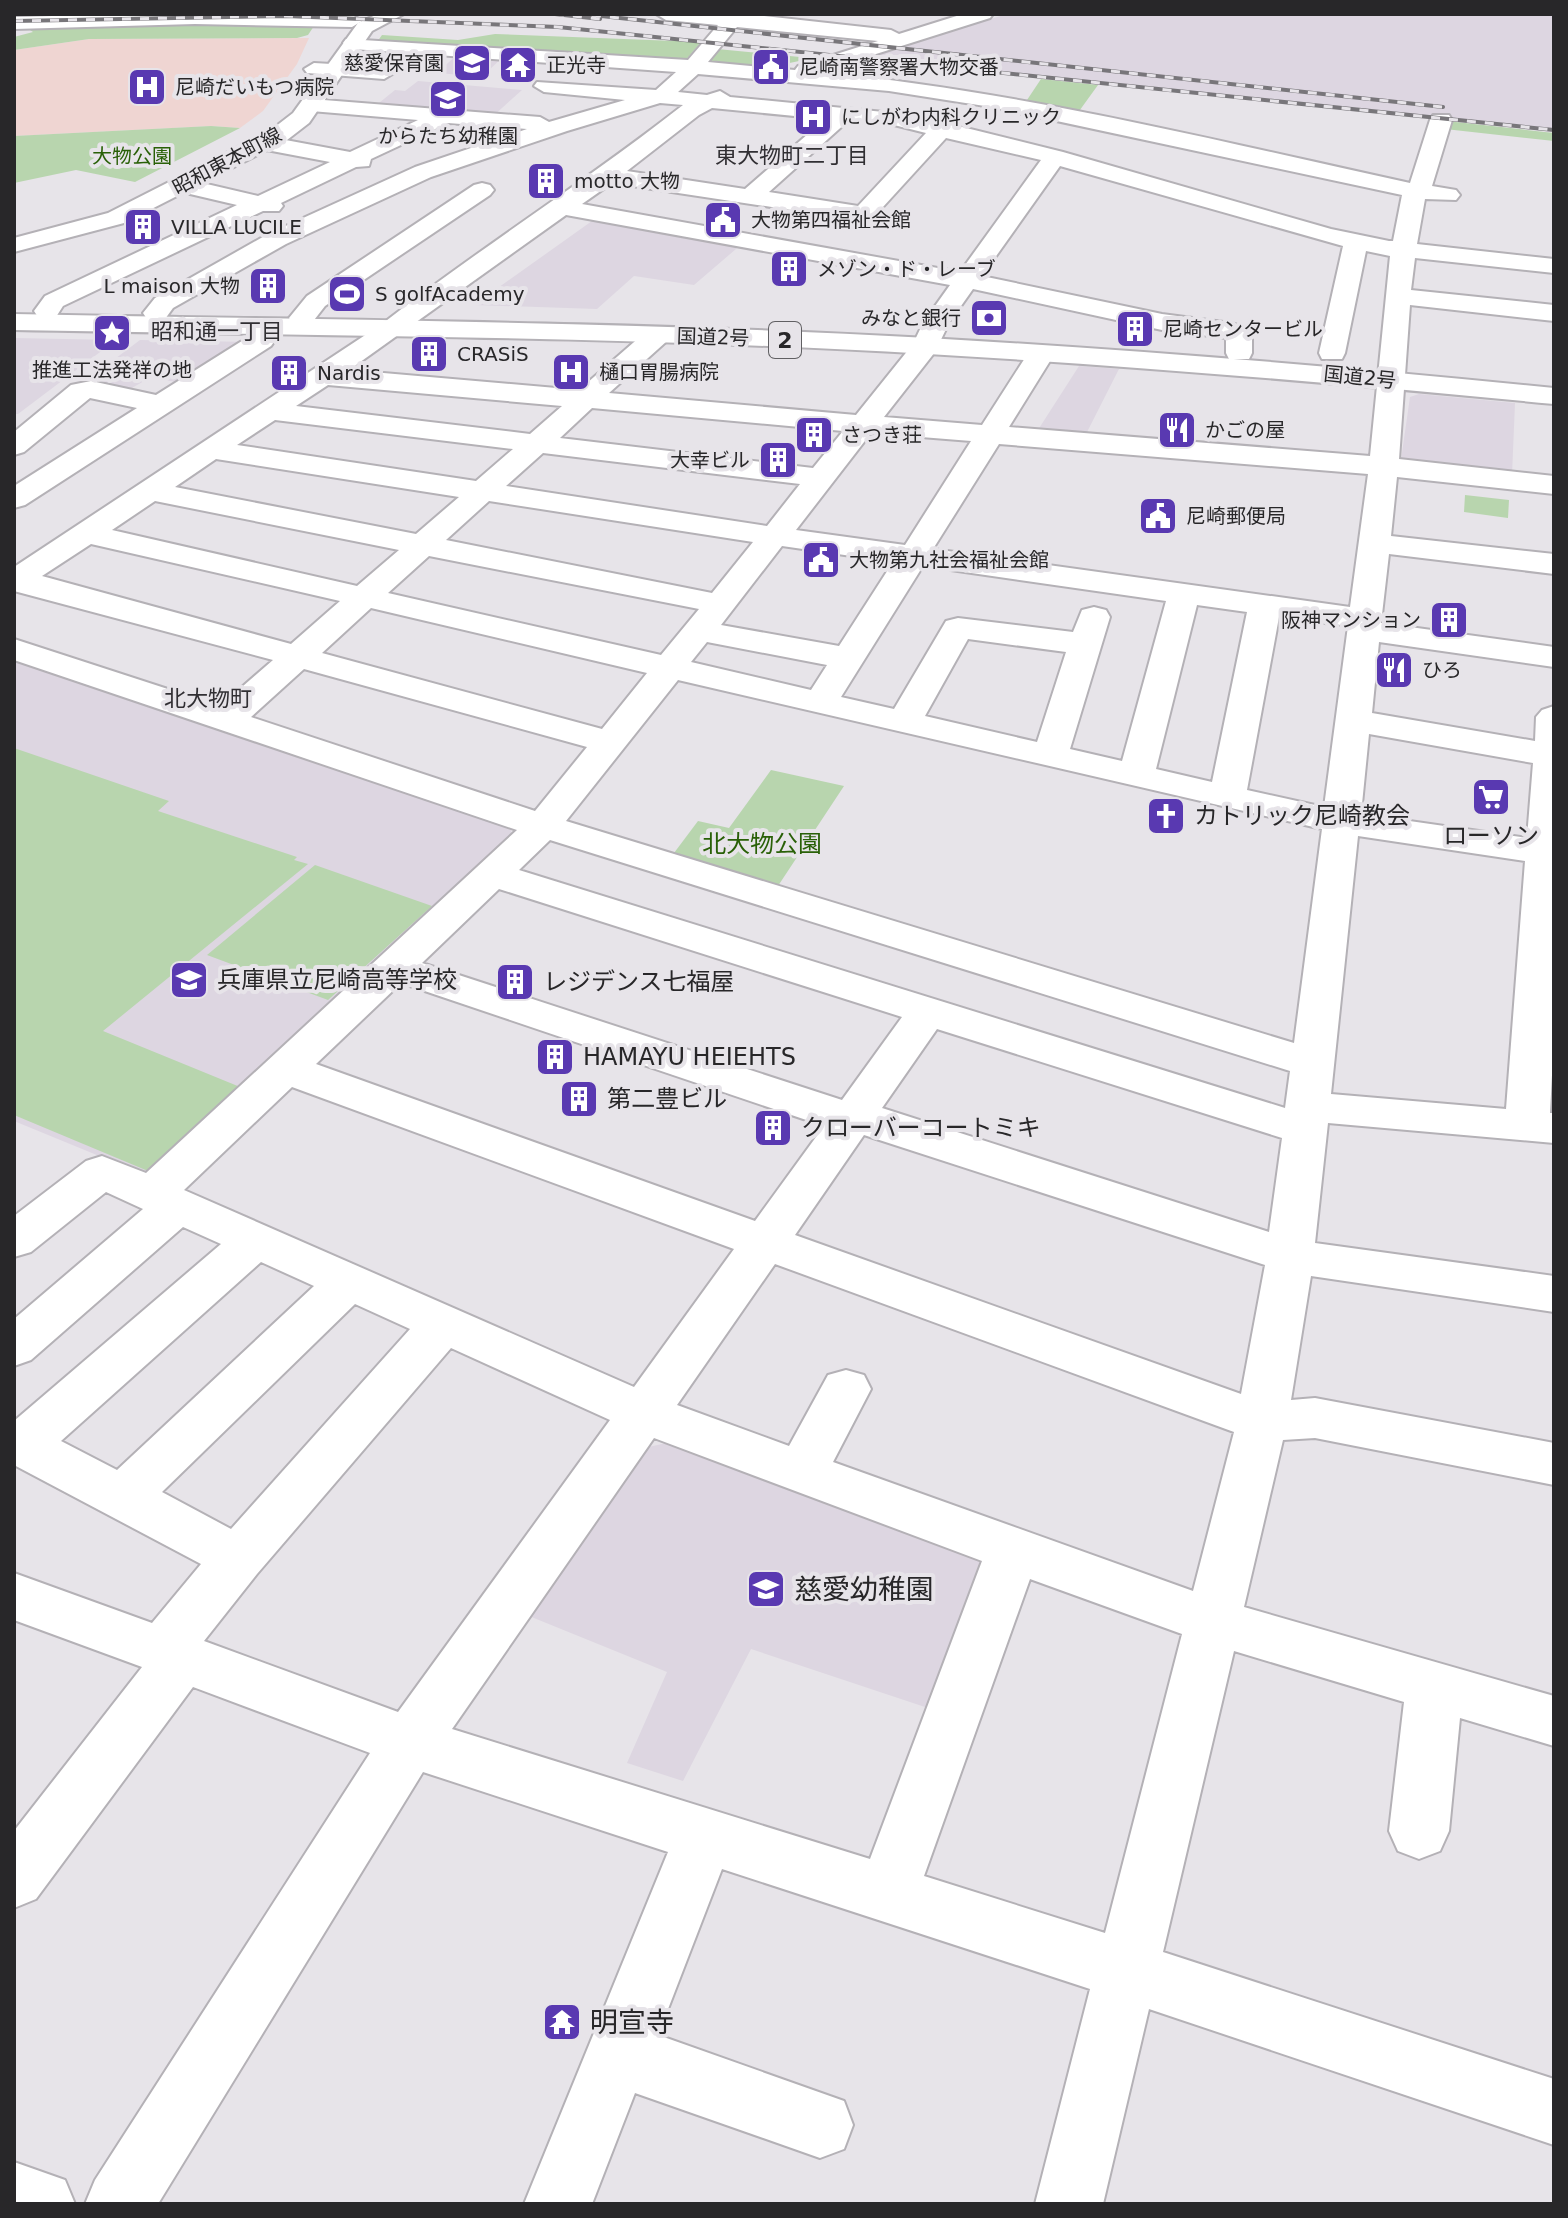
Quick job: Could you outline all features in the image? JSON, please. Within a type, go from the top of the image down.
[{"type":"main road","name":"昭和東本町線","points":[[14,234],[90,214],[244,139],[276,117],[325,70],[359,26],[365,27],[394,14]]},
{"type":"main road","points":[[666,14],[735,17],[903,38]]},
{"type":"main road","points":[[864,33],[919,14]]},
{"type":"main road","points":[[15,580],[399,324],[439,292],[608,175],[691,110],[709,101],[983,14]]},
{"type":"main road","points":[[200,315],[210,300],[359,230],[451,182],[669,97],[735,17]]},
{"type":"main road","points":[[14,23],[195,18],[359,26],[693,67],[889,85],[991,101],[1415,191],[1448,195]]},
{"type":"main road","name":"昭和東本町線","points":[[14,245],[107,222],[264,143],[291,127],[311,105],[325,70]]},
{"type":"main road","points":[[325,70],[403,75]]},
{"type":"main road","points":[[525,85],[844,113],[942,129],[1055,157],[1262,220],[1356,242],[1554,266]]},
{"type":"main road","points":[[156,313],[164,303],[220,269],[318,218],[423,172],[559,126],[669,97]]},
{"type":"main road","points":[[311,105],[559,126]]},
{"type":"main road","points":[[750,197],[844,113]]},
{"type":"main road","points":[[47,311],[54,301],[445,116]]},
{"type":"main road","points":[[1069,2204],[1262,1422],[1290,1256],[1392,374],[1403,247],[1415,191],[1420,188],[1441,120]]},
{"type":"main road","points":[[608,175],[864,214],[942,129]]},
{"type":"main road","points":[[264,143],[423,172]]},
{"type":"main road","points":[[14,1347],[165,1199],[286,1069],[543,826],[862,424],[938,314],[1055,157]]},
{"type":"main road","points":[[302,318],[316,301],[410,239],[490,192],[451,182]]},
{"type":"main road","points":[[181,185],[359,230],[438,244]]},
{"type":"main road","points":[[527,201],[842,269],[938,314],[1162,322],[1239,334],[1239,353]]},
{"type":"main road","points":[[1332,353],[1356,242]]},
{"type":"main road","points":[[466,249],[494,254]]},
{"type":"main road","points":[[1400,296],[1554,313]]},
{"type":"main road","name":"国道2号","points":[[14,311],[302,318],[658,335],[938,314],[1042,353],[1554,382]]},
{"type":"main road","name":"国道2号","points":[[14,322],[270,329],[399,324],[680,324],[938,314],[1554,396]]},
{"type":"main road","points":[[14,499],[262,340],[270,329]]},
{"type":"main road","points":[[226,720],[658,335]]},
{"type":"main road","points":[[820,703],[1042,353]]},
{"type":"main road","points":[[324,376],[1381,466],[1554,485]]},
{"type":"main road","points":[[14,446],[81,391],[91,389],[217,413],[537,444],[820,478]]},
{"type":"main road","points":[[102,442],[185,468]]},
{"type":"main road","points":[[212,450],[774,536],[1265,605],[1554,657]]},
{"type":"main road","points":[[150,491],[721,604]]},
{"type":"main road","points":[[86,533],[669,670],[1339,822],[1544,852]]},
{"type":"main road","points":[[14,543],[55,553]]},
{"type":"main road","points":[[1373,543],[1554,564]]},
{"type":"main road","points":[[15,580],[609,742]]},
{"type":"main road","points":[[1050,756],[1104,583]]},
{"type":"main road","points":[[1136,776],[1184,594]]},
{"type":"main road","points":[[1227,797],[1265,605]]},
{"type":"main road","points":[[904,722],[958,628],[1085,644]]},
{"type":"main road","points":[[700,631],[847,658]]},
{"type":"main road","points":[[14,649],[543,826],[1308,1100]]},
{"type":"main road","points":[[491,874],[927,1013],[1308,1100],[1541,1127],[1544,852],[1554,717]]},
{"type":"main road","points":[[1352,720],[1550,755]]},
{"type":"main road","points":[[394,967],[851,1119],[870,1120],[1290,1256],[1554,1294]]},
{"type":"main road","points":[[119,2204],[410,1742],[927,1013]]},
{"type":"main road","points":[[286,1069],[1262,1422],[1315,1418],[1554,1464]]},
{"type":"main road","points":[[14,1240],[102,1172],[644,1413],[1215,1622],[1554,1721]]},
{"type":"main road","points":[[238,1558],[18,1443],[257,1239]]},
{"type":"main road","points":[[123,1497],[350,1280]]},
{"type":"main road","points":[[14,1879],[238,1558],[444,1323]]},
{"type":"main road","points":[[801,1472],[846,1389]]},
{"type":"main road","points":[[887,1895],[1013,1550]]},
{"type":"main road","points":[[14,1596],[410,1742],[1128,1971],[1554,2112]]},
{"type":"main road","points":[[1419,1831],[1434,1687]]},
{"type":"main road","points":[[558,2204],[704,1837]]},
{"type":"main road","points":[[618,2054],[820,2125]]},
{"type":"main road","points":[[14,2196],[41,2204]]},
{"type":"shaded area","points":[[1007,14],[1554,14],[1554,132],[862,59]]},
{"type":"shaded area","name":"尼崎だいもつ病院","points":[[309,38],[297,64],[263,111],[240,128],[211,126],[14,136],[14,50],[89,39]]},
{"type":"shaded area","name":"慈愛保育園","points":[[460,52],[504,56],[487,72],[479,71],[474,76],[437,73]]},
{"type":"shaded area","name":"からたち幼稚園","points":[[418,81],[522,90],[492,117],[374,107],[395,90],[405,91]]},
{"type":"shaded area","points":[[599,216],[743,243],[694,285],[634,276],[597,309],[474,305]]},
{"type":"shaded area","points":[[14,338],[116,340],[14,414]]},
{"type":"shaded area","points":[[140,340],[251,342],[185,384],[151,377],[125,392],[83,383]]},
{"type":"shaded area","points":[[1079,366],[1119,369],[1085,436],[1036,433]]},
{"type":"shaded area","points":[[1419,394],[1515,403],[1512,475],[1401,460],[1410,397]]},
{"type":"shaded area","name":"兵庫県立尼崎高等学校","points":[[14,657],[509,822],[513,839],[161,1171],[143,1174],[14,1121]]},
{"type":"shaded area","name":"慈愛幼稚園","points":[[671,1442],[995,1563],[937,1711],[751,1649],[683,1781],[627,1763],[667,1672],[529,1616],[644,1448]]},
{"type":"green space","points":[[316,23],[308,35],[297,38],[89,39],[14,50],[14,37],[33,32],[27,28]]},
{"type":"green space","points":[[495,34],[701,42],[684,62],[377,42],[382,35],[458,40]]},
{"type":"green space","points":[[717,49],[810,58],[758,67],[704,64]]},
{"type":"green space","points":[[1041,79],[1098,85],[1077,114],[1025,103]]},
{"type":"green space","points":[[1447,121],[1554,133],[1554,141],[1445,129]]},
{"type":"green space","name":"大物公園","points":[[211,126],[240,128],[135,182],[76,170],[14,183],[14,136]]},
{"type":"green space","points":[[1465,495],[1509,500],[1508,518],[1464,512]]},
{"type":"green space","points":[[14,748],[169,801],[158,811],[297,857],[294,860],[308,864],[103,1031],[245,1089],[148,1171],[14,1115]]},
{"type":"green space","name":"北大物公園","points":[[771,770],[844,786],[776,889],[671,857],[698,821],[729,828]]},
{"type":"green space","points":[[315,865],[432,906],[328,1000],[207,955]]},
{"type":"railway","points":[[555,14],[600,19]]},
{"type":"railway","points":[[592,15],[1443,107]]},
{"type":"railway","points":[[14,21],[286,16],[558,27],[1554,130]]},
{"type":"place","name":"慈愛保育園","points":[[472,63]]},
{"type":"place","name":"正光寺","points":[[518,65]]},
{"type":"place","name":"尼崎南警察署大物交番","points":[[771,67]]},
{"type":"place","name":"尼崎だいもつ病院","points":[[147,87]]},
{"type":"place","name":"からたち幼稚園","points":[[448,99]]},
{"type":"place","name":"にしがわ内科クリニック","points":[[813,117]]},
{"type":"place","name":"motto 大物","points":[[546,181]]},
{"type":"place","name":"大物第四福祉会館","points":[[723,220]]},
{"type":"place","name":"VILLA LUCILE","points":[[143,227]]},
{"type":"place","name":"メゾン・ド・レーブ","points":[[789,269]]},
{"type":"place","name":"L maison 大物","points":[[268,286]]},
{"type":"place","name":"S golfAcademy","points":[[347,294]]},
{"type":"place","name":"みなと銀行","points":[[989,318]]},
{"type":"place","name":"尼崎センタービル","points":[[1135,329]]},
{"type":"place","name":"推進工法発祥の地","points":[[112,333]]},
{"type":"place","name":"CRASiS","points":[[429,354]]},
{"type":"place","name":"樋口胃腸病院","points":[[571,372]]},
{"type":"place","name":"Nardis","points":[[289,373]]},
{"type":"place","name":"かごの屋","points":[[1177,430]]},
{"type":"place","name":"さつき荘","points":[[814,435]]},
{"type":"place","name":"大幸ビル","points":[[778,460]]},
{"type":"place","name":"尼崎郵便局","points":[[1158,516]]},
{"type":"place","name":"大物第九社会福祉会館","points":[[821,560]]},
{"type":"place","name":"阪神マンション","points":[[1449,620]]},
{"type":"place","name":"ひろ","points":[[1394,670]]},
{"type":"place","name":"ローソン","points":[[1491,797]]},
{"type":"place","name":"カトリック尼崎教会","points":[[1166,816]]},
{"type":"place","name":"兵庫県立尼崎高等学校","points":[[189,980]]},
{"type":"place","name":"レジデンス七福屋","points":[[515,982]]},
{"type":"place","name":"HAMAYU HEIEHTS","points":[[555,1057]]},
{"type":"place","name":"第二豊ビル","points":[[579,1099]]},
{"type":"place","name":"クローバーコートミキ","points":[[773,1128]]},
{"type":"place","name":"慈愛幼稚園","points":[[766,1589]]},
{"type":"place","name":"明宣寺","points":[[562,2022]]},
{"type":"district","name":"東大物町二丁目","points":[[792,155]]},
{"type":"district","name":"昭和通一丁目","points":[[217,331]]},
{"type":"district","name":"北大物町","points":[[208,698]]}]
